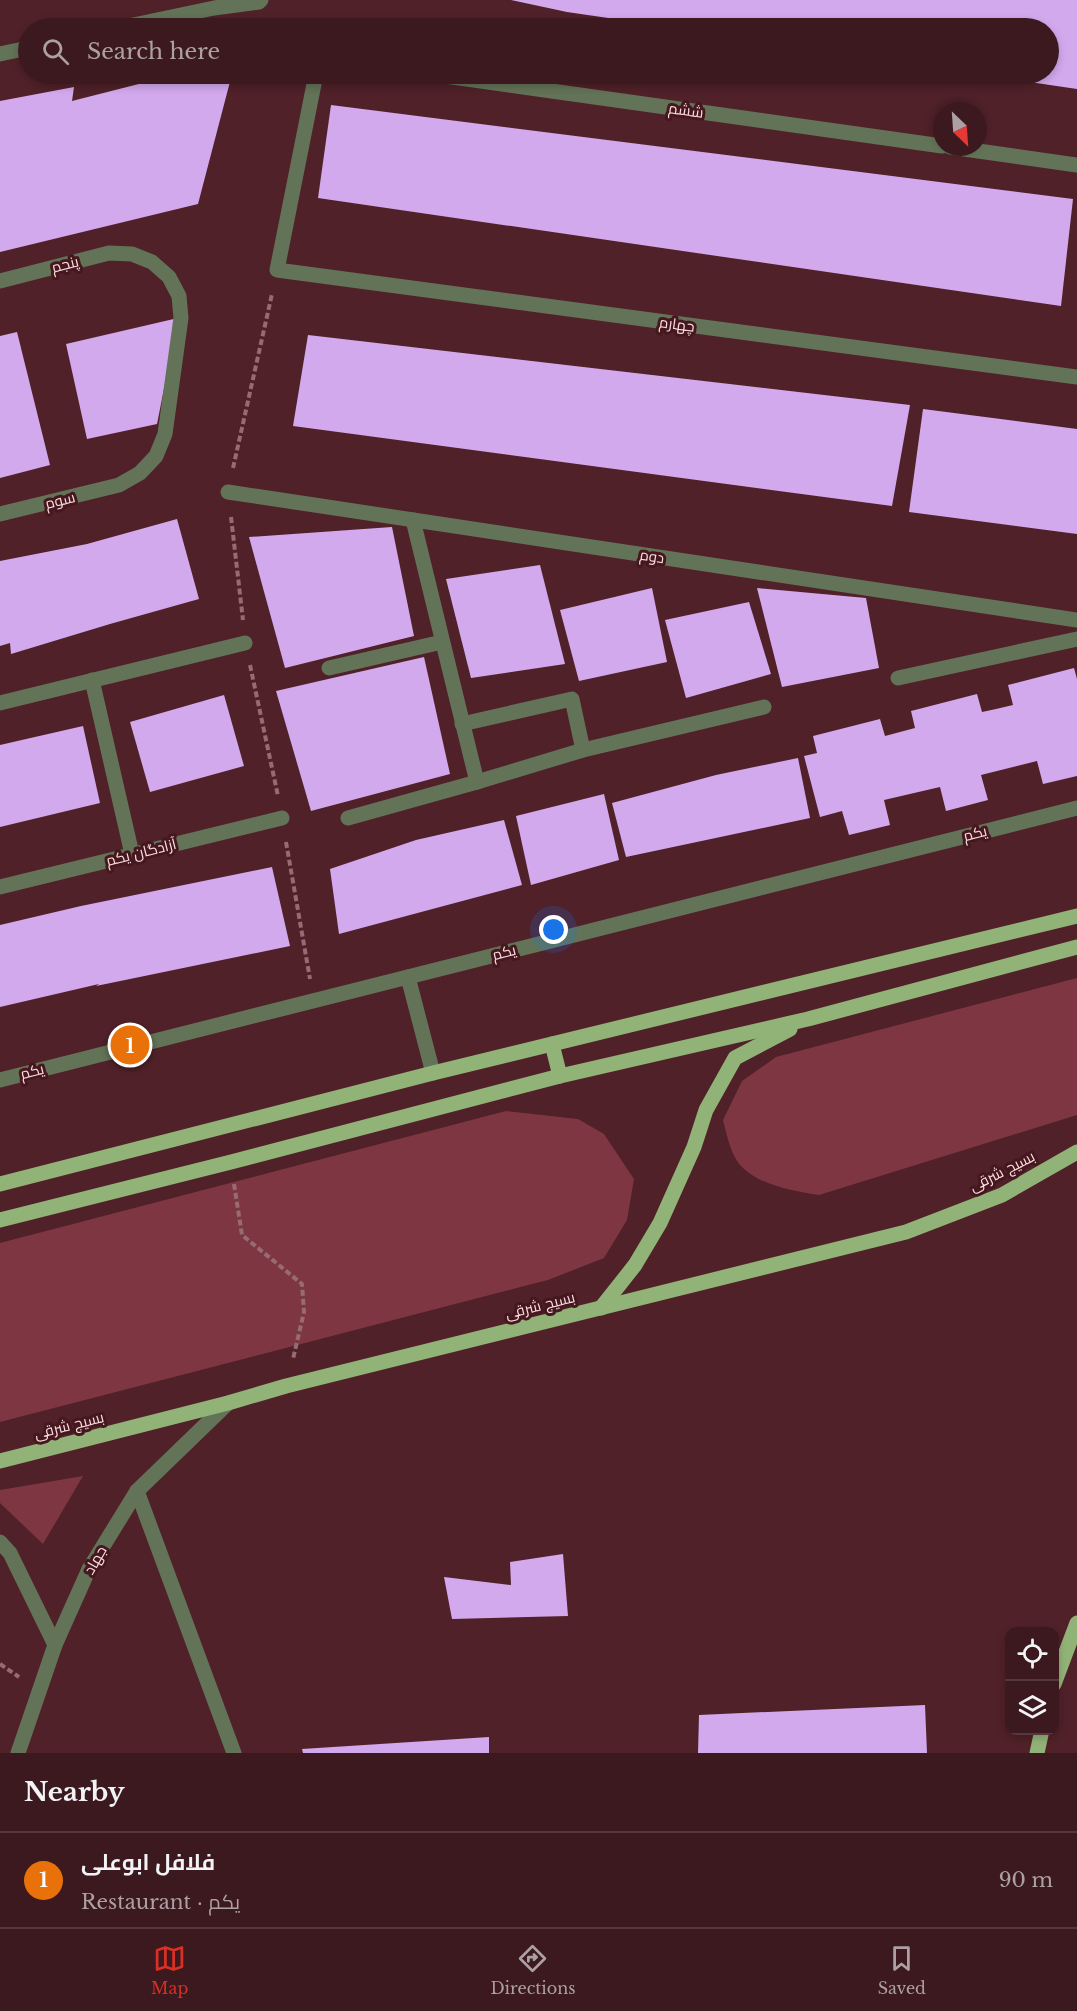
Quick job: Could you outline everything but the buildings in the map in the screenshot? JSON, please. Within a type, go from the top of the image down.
[{"type":"main road","points":[[0,1184],[433,1073],[1077,916]]},
{"type":"main road","points":[[0,1220],[560,1076],[808,1019],[1077,947]]},
{"type":"main road","points":[[602,1308],[635,1265],[660,1223],[694,1147],[706,1110],[735,1058],[808,1019]]},
{"type":"main road","points":[[552,1044],[560,1076]]},
{"type":"main road","name":"بسیج شرقی","points":[[0,1461],[286,1386],[906,1232],[1002,1195],[1077,1152]]},
{"type":"main road","points":[[1055,1681],[1077,1623]]},
{"type":"main road","points":[[1037,1753],[1041,1735]]},
{"type":"street","points":[[166,18],[261,0]]},
{"type":"street","points":[[0,54],[18,50]]},
{"type":"street","points":[[277,270],[314,84]]},
{"type":"street","name":"ششم","points":[[502,84],[933,145]]},
{"type":"street","points":[[987,152],[1077,165]]},
{"type":"street","name":"پنجم","points":[[0,281],[110,253],[132,254]]},
{"type":"street","name":"سوم","points":[[0,514],[119,485],[140,473],[156,456],[165,434],[181,318],[179,296],[169,277],[152,262],[132,254]]},
{"type":"street","name":"چهارم","points":[[277,270],[1077,377]]},
{"type":"street","name":"دوم","points":[[228,492],[1077,620]]},
{"type":"street","points":[[413,520],[477,782]]},
{"type":"street","points":[[898,678],[1077,639]]},
{"type":"street","points":[[329,668],[442,642]]},
{"type":"street","points":[[0,703],[245,643]]},
{"type":"street","points":[[92,680],[132,854]]},
{"type":"street","points":[[462,724],[572,699],[583,750]]},
{"type":"street","points":[[348,818],[583,750],[764,707]]},
{"type":"street","name":"یکم","points":[[0,1080],[1077,808]]},
{"type":"street","name":"آزادگان یکم","points":[[0,887],[282,818]]},
{"type":"street","points":[[408,976],[433,1073]]},
{"type":"street","name":"جهاد","points":[[18,1753],[55,1645],[89,1569],[137,1491],[228,1403]]},
{"type":"street","points":[[137,1491],[234,1753]]},
{"type":"street","points":[[0,1542],[10,1553],[55,1645]]},
{"type":"path","points":[[277,270],[228,492],[245,643],[282,818],[314,1001]]},
{"type":"path","points":[[231,1162],[242,1235],[302,1284],[304,1312],[286,1386]]},
{"type":"shaded area","points":[[1077,978],[1077,1115],[819,1195],[779,1187],[759,1179],[743,1168],[735,1158],[723,1120],[742,1081],[776,1057]]},
{"type":"shaded area","points":[[506,1111],[578,1119],[604,1134],[634,1179],[627,1220],[604,1258],[548,1280],[0,1422],[0,1243]]},
{"type":"shaded area","points":[[83,1476],[43,1544],[0,1503],[0,1490]]},
{"type":"place","name":"فلافل ابوعلی","points":[[130,1045]]}]
